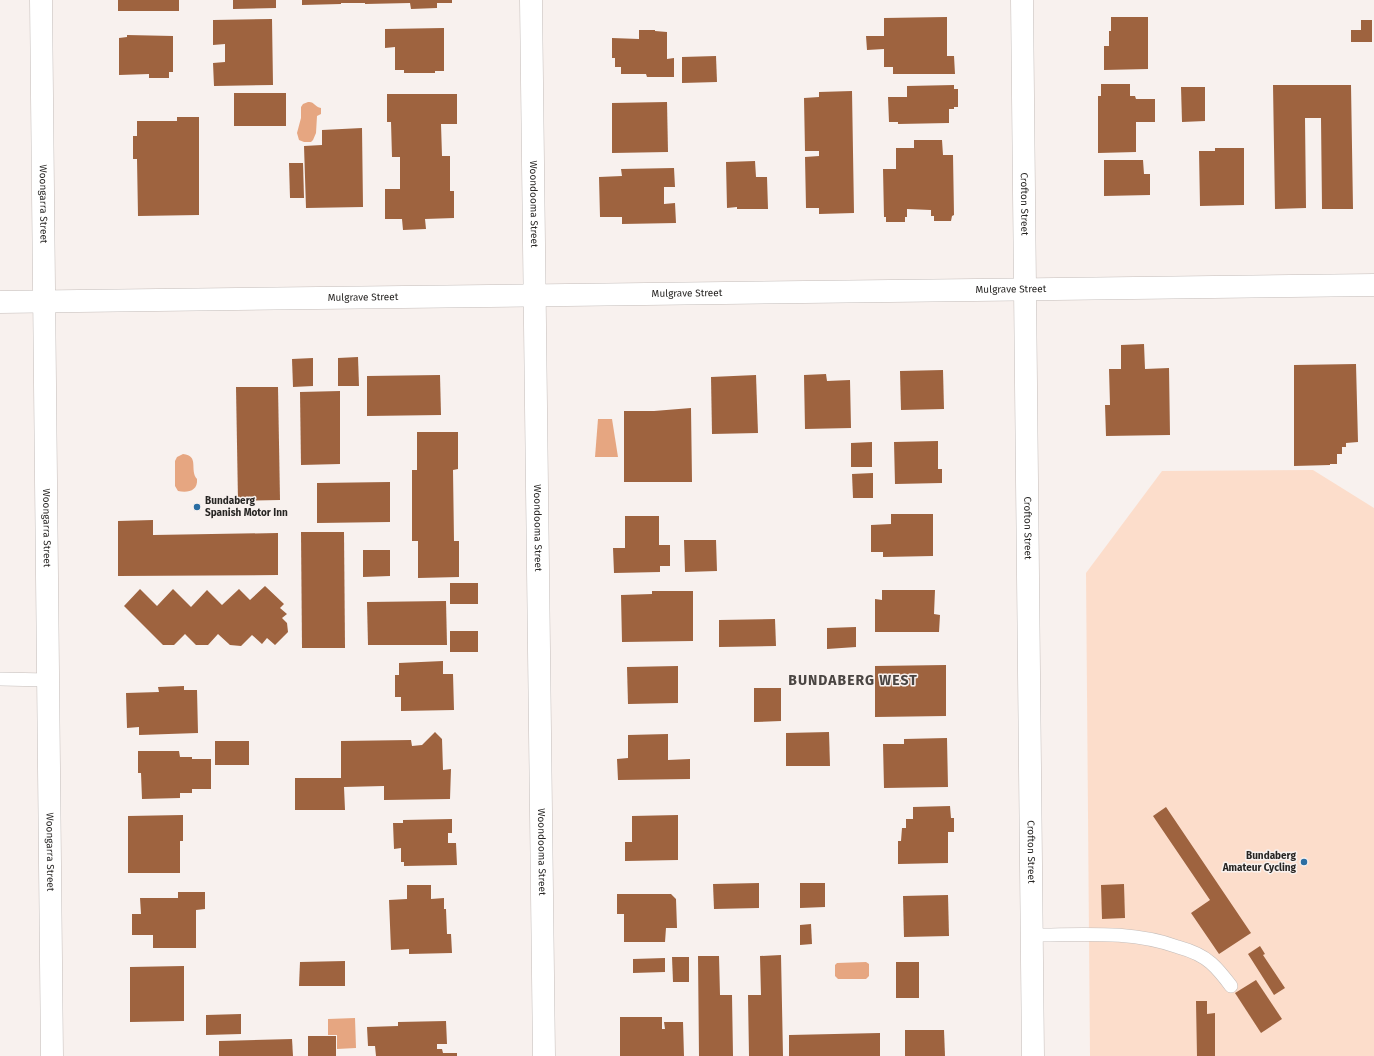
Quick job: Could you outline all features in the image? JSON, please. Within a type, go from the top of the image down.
[{"type":"street","name":"Woongarra Street","points":[[41,0],[52,1056]]},
{"type":"street","name":"Woondooma Street","points":[[531,0],[544,1056]]},
{"type":"street","name":"Crofton Street","points":[[1022,0],[1033,1056]]},
{"type":"street","name":"Mulgrave Street","points":[[0,302],[535,297],[1374,285]]},
{"type":"lane","points":[[0,679],[48,680]]},
{"type":"lane","points":[[1032,935],[1118,934],[1149,938],[1191,951],[1204,958],[1222,974],[1231,986]]},
{"type":"shaded area","points":[[312,102],[321,108],[321,114],[317,116],[316,133],[313,140],[311,142],[304,142],[299,140],[297,133],[301,118],[301,107],[303,104]]},
{"type":"shaded area","points":[[598,419],[612,419],[618,457],[595,457]]},
{"type":"shaded area","points":[[183,454],[188,455],[193,460],[194,472],[197,479],[194,489],[185,492],[178,491],[175,486],[175,461],[177,457]]},
{"type":"shaded area","points":[[1313,470],[1374,508],[1374,1056],[1090,1056],[1086,573],[1162,471]]},
{"type":"shaded area","points":[[866,962],[869,964],[869,976],[866,979],[838,979],[835,976],[835,965],[837,963]]},
{"type":"shaded area","points":[[355,1018],[356,1048],[337,1049],[337,1035],[328,1035],[328,1019]]},
{"type":"building","points":[[118,0],[179,0],[179,11],[118,11]]},
{"type":"building","points":[[233,0],[276,0],[276,8],[233,9]]},
{"type":"building","points":[[302,0],[452,0],[452,3],[437,3],[437,8],[411,9],[410,3],[341,3],[302,5]]},
{"type":"building","points":[[947,17],[947,56],[954,56],[955,74],[893,74],[893,67],[884,67],[884,49],[867,50],[866,36],[884,36],[884,18]]},
{"type":"building","points":[[1111,17],[1148,17],[1148,69],[1104,70],[1104,46],[1109,46]]},
{"type":"building","points":[[272,19],[273,85],[214,86],[213,63],[225,62],[225,44],[213,45],[213,20]]},
{"type":"building","points":[[1361,20],[1372,20],[1372,42],[1351,42],[1351,30],[1361,30]]},
{"type":"building","points":[[444,28],[444,71],[435,71],[435,73],[404,73],[404,70],[395,70],[395,47],[385,48],[385,29]]},
{"type":"building","points":[[639,30],[667,32],[667,59],[674,58],[674,77],[647,77],[646,74],[621,74],[621,67],[615,67],[615,58],[612,58],[612,38],[639,39]]},
{"type":"building","points":[[127,35],[173,36],[173,72],[169,72],[169,78],[149,78],[149,74],[119,75],[119,38],[127,37]]},
{"type":"building","points":[[716,56],[717,82],[682,83],[682,57]]},
{"type":"building","points":[[1101,84],[1130,84],[1130,96],[1135,96],[1136,99],[1155,99],[1155,122],[1136,122],[1136,152],[1098,153],[1098,96],[1101,96]]},
{"type":"building","points":[[954,85],[954,89],[958,89],[958,107],[949,109],[949,123],[898,124],[898,122],[889,122],[888,97],[907,97],[907,86]]},
{"type":"building","points":[[1273,85],[1351,85],[1353,209],[1322,209],[1321,118],[1305,118],[1306,208],[1275,209]]},
{"type":"building","points":[[1181,87],[1205,87],[1205,121],[1182,122]]},
{"type":"building","points":[[852,91],[854,213],[819,214],[819,208],[806,208],[805,157],[819,156],[819,151],[805,151],[804,98],[819,97],[819,92]]},
{"type":"building","points":[[234,93],[286,93],[286,126],[234,126]]},
{"type":"building","points":[[387,94],[457,94],[457,124],[441,124],[442,156],[450,156],[450,191],[454,191],[454,218],[425,219],[426,229],[403,230],[402,219],[385,219],[385,189],[400,189],[400,157],[392,157],[391,122],[387,122]]},
{"type":"building","points":[[667,102],[668,152],[612,153],[612,103]]},
{"type":"building","points":[[177,117],[199,117],[199,215],[138,216],[137,159],[133,159],[133,136],[137,136],[137,121],[177,121]]},
{"type":"building","points":[[362,128],[363,207],[306,208],[304,146],[322,145],[322,130]]},
{"type":"building","points":[[914,140],[942,140],[943,155],[953,155],[954,215],[952,216],[951,221],[934,221],[934,216],[931,216],[931,210],[907,209],[907,217],[905,217],[905,222],[886,222],[886,217],[884,217],[883,169],[896,169],[896,148],[914,148]]},
{"type":"building","points":[[1215,148],[1244,148],[1244,205],[1200,206],[1199,151],[1215,151]]},
{"type":"building","points":[[1104,160],[1143,160],[1144,174],[1150,174],[1150,195],[1104,196]]},
{"type":"building","points":[[755,161],[756,177],[767,177],[768,209],[737,209],[737,207],[727,208],[726,162]]},
{"type":"building","points":[[289,163],[303,163],[304,198],[290,198]]},
{"type":"building","points":[[674,168],[675,187],[664,187],[664,204],[675,203],[676,223],[622,224],[622,217],[600,217],[599,177],[622,176],[621,169]]},
{"type":"building","points":[[1144,344],[1145,369],[1169,368],[1170,435],[1106,436],[1105,405],[1110,405],[1109,369],[1121,369],[1121,345]]},
{"type":"building","points":[[358,357],[359,386],[338,386],[338,358]]},
{"type":"building","points":[[313,358],[313,386],[293,387],[292,359]]},
{"type":"building","points":[[1356,364],[1358,442],[1346,443],[1346,447],[1342,447],[1342,454],[1337,454],[1337,464],[1294,466],[1294,365]]},
{"type":"building","points":[[943,370],[944,409],[901,410],[900,371]]},
{"type":"building","points":[[826,374],[827,381],[850,380],[851,428],[805,429],[804,375]]},
{"type":"building","points":[[440,375],[441,415],[367,416],[367,376]]},
{"type":"building","points":[[756,375],[758,433],[712,434],[711,377]]},
{"type":"building","points":[[236,387],[278,387],[280,500],[238,501]]},
{"type":"building","points":[[340,391],[340,464],[301,465],[300,392]]},
{"type":"building","points":[[691,408],[692,482],[624,482],[624,411],[654,411]]},
{"type":"building","points":[[417,432],[458,432],[458,469],[453,470],[454,541],[459,541],[459,577],[418,578],[418,541],[412,541],[412,470],[417,470]]},
{"type":"building","points":[[938,441],[938,469],[942,469],[942,483],[895,484],[894,442]]},
{"type":"building","points":[[872,442],[872,467],[851,467],[851,443]]},
{"type":"building","points":[[873,473],[873,498],[853,498],[852,474]]},
{"type":"building","points":[[390,482],[390,522],[317,523],[317,483]]},
{"type":"building","points":[[891,514],[933,514],[933,556],[883,557],[883,552],[871,552],[871,525],[891,524]]},
{"type":"building","points":[[625,516],[659,516],[659,545],[670,545],[670,566],[660,566],[660,572],[614,573],[613,548],[625,548]]},
{"type":"building","points":[[153,520],[153,535],[278,533],[278,575],[118,576],[118,521]]},
{"type":"building","points":[[301,532],[344,532],[345,648],[302,648]]},
{"type":"building","points":[[684,540],[716,540],[717,571],[685,572]]},
{"type":"building","points":[[363,550],[390,550],[390,576],[363,577]]},
{"type":"building","points":[[450,583],[478,583],[478,604],[450,604]]},
{"type":"building","points":[[265,586],[284,604],[280,608],[287,614],[282,618],[287,623],[288,632],[275,645],[267,638],[262,644],[252,635],[241,646],[230,645],[218,634],[208,645],[196,645],[185,634],[174,645],[163,645],[124,606],[140,589],[157,606],[173,589],[191,607],[207,590],[222,605],[239,589],[250,600]]},
{"type":"building","points":[[882,590],[935,590],[934,614],[940,615],[939,632],[875,632],[875,599],[882,600]]},
{"type":"building","points":[[652,591],[693,591],[693,641],[622,642],[621,595],[652,594]]},
{"type":"building","points":[[446,601],[447,645],[368,645],[367,602]]},
{"type":"building","points":[[775,619],[776,646],[719,647],[719,620]]},
{"type":"building","points":[[856,627],[856,647],[827,649],[827,628]]},
{"type":"building","points":[[450,631],[478,631],[478,652],[450,652]]},
{"type":"building","points":[[443,661],[443,674],[453,674],[454,710],[401,711],[401,697],[395,697],[395,675],[399,675],[399,663]]},
{"type":"building","points":[[946,665],[946,716],[875,717],[875,666]]},
{"type":"building","points":[[678,666],[678,703],[628,704],[627,667]]},
{"type":"building","points":[[184,686],[184,690],[197,690],[198,733],[139,735],[139,727],[127,728],[126,693],[159,692],[158,687]]},
{"type":"building","points":[[754,688],[781,688],[781,721],[754,722]]},
{"type":"building","points":[[435,732],[442,739],[443,770],[451,769],[450,799],[384,800],[384,786],[344,787],[345,810],[295,810],[295,778],[341,778],[341,741],[411,740],[412,746],[422,745]]},
{"type":"building","points":[[829,732],[830,766],[786,766],[786,733]]},
{"type":"building","points":[[668,734],[668,760],[690,759],[690,779],[618,780],[617,759],[628,758],[628,735]]},
{"type":"building","points":[[947,738],[948,787],[884,788],[883,744],[904,744],[904,739]]},
{"type":"building","points":[[215,741],[249,741],[249,765],[215,765]]},
{"type":"building","points":[[138,751],[179,751],[180,757],[192,757],[192,759],[211,759],[211,789],[192,789],[192,793],[180,793],[180,798],[142,799],[141,773],[138,773]]},
{"type":"building","points":[[950,806],[951,818],[954,818],[954,832],[948,832],[948,863],[898,864],[898,841],[901,841],[902,828],[906,828],[906,819],[913,819],[913,807]]},
{"type":"building","points":[[1166,807],[1251,933],[1219,954],[1191,913],[1210,900],[1153,816]]},
{"type":"building","points":[[183,815],[183,841],[180,841],[180,873],[128,873],[128,816]]},
{"type":"building","points":[[678,815],[678,860],[625,861],[625,842],[632,842],[632,816]]},
{"type":"building","points":[[452,819],[452,833],[448,833],[448,843],[456,843],[457,865],[404,866],[404,862],[401,862],[401,848],[394,849],[393,823],[403,823],[403,820]]},
{"type":"building","points":[[759,883],[759,908],[714,909],[713,884]]},
{"type":"building","points":[[800,883],[825,883],[825,907],[800,908]]},
{"type":"building","points":[[1124,884],[1125,918],[1102,919],[1101,885]]},
{"type":"building","points":[[407,885],[431,885],[431,899],[444,898],[447,934],[451,934],[452,953],[409,954],[409,949],[391,950],[389,900],[407,899]]},
{"type":"building","points":[[178,892],[205,892],[205,909],[196,910],[196,948],[153,948],[153,935],[132,935],[132,914],[141,914],[140,898],[178,898]]},
{"type":"building","points":[[617,894],[671,894],[676,899],[677,928],[666,928],[665,942],[624,942],[624,914],[617,914]]},
{"type":"building","points":[[948,895],[949,936],[904,937],[903,896]]},
{"type":"building","points":[[811,924],[812,944],[800,945],[800,925]]},
{"type":"building","points":[[1260,946],[1265,954],[1263,955],[1285,988],[1274,995],[1248,954]]},
{"type":"building","points":[[781,955],[783,1056],[749,1056],[748,995],[761,995],[760,956]]},
{"type":"building","points":[[698,956],[719,956],[720,995],[732,995],[733,1056],[699,1056]]},
{"type":"building","points":[[672,957],[689,957],[689,982],[673,982]]},
{"type":"building","points":[[665,958],[665,972],[633,973],[633,959]]},
{"type":"building","points":[[345,961],[345,986],[299,986],[300,962]]},
{"type":"building","points":[[896,962],[919,962],[919,998],[896,998]]},
{"type":"building","points":[[184,966],[184,1021],[130,1022],[130,967]]},
{"type":"building","points":[[1256,980],[1282,1019],[1261,1033],[1235,993]]},
{"type":"building","points":[[1196,1001],[1207,1001],[1207,1014],[1215,1013],[1215,1056],[1197,1056]]},
{"type":"building","points":[[241,1014],[241,1034],[206,1035],[206,1015]]},
{"type":"building","points":[[620,1017],[662,1017],[662,1029],[665,1029],[664,1022],[683,1022],[684,1056],[620,1056]]},
{"type":"building","points":[[446,1021],[447,1044],[437,1044],[437,1049],[442,1049],[443,1053],[457,1053],[457,1056],[376,1056],[375,1046],[368,1046],[367,1027],[398,1026],[398,1022]]},
{"type":"building","points":[[905,1030],[944,1030],[945,1056],[905,1056]]},
{"type":"building","points":[[880,1033],[880,1056],[789,1056],[789,1035]]},
{"type":"building","points":[[308,1036],[336,1036],[336,1056],[308,1056]]},
{"type":"building","points":[[292,1039],[293,1056],[219,1056],[219,1041]]},
{"type":"place","name":"Bundaberg Spanish Motor Inn","points":[[197,507]]},
{"type":"place","name":"Bundaberg Amateur Cycling","points":[[1304,862]]},
{"type":"district","name":"BUNDABERG WEST","points":[[853,680]]}]
